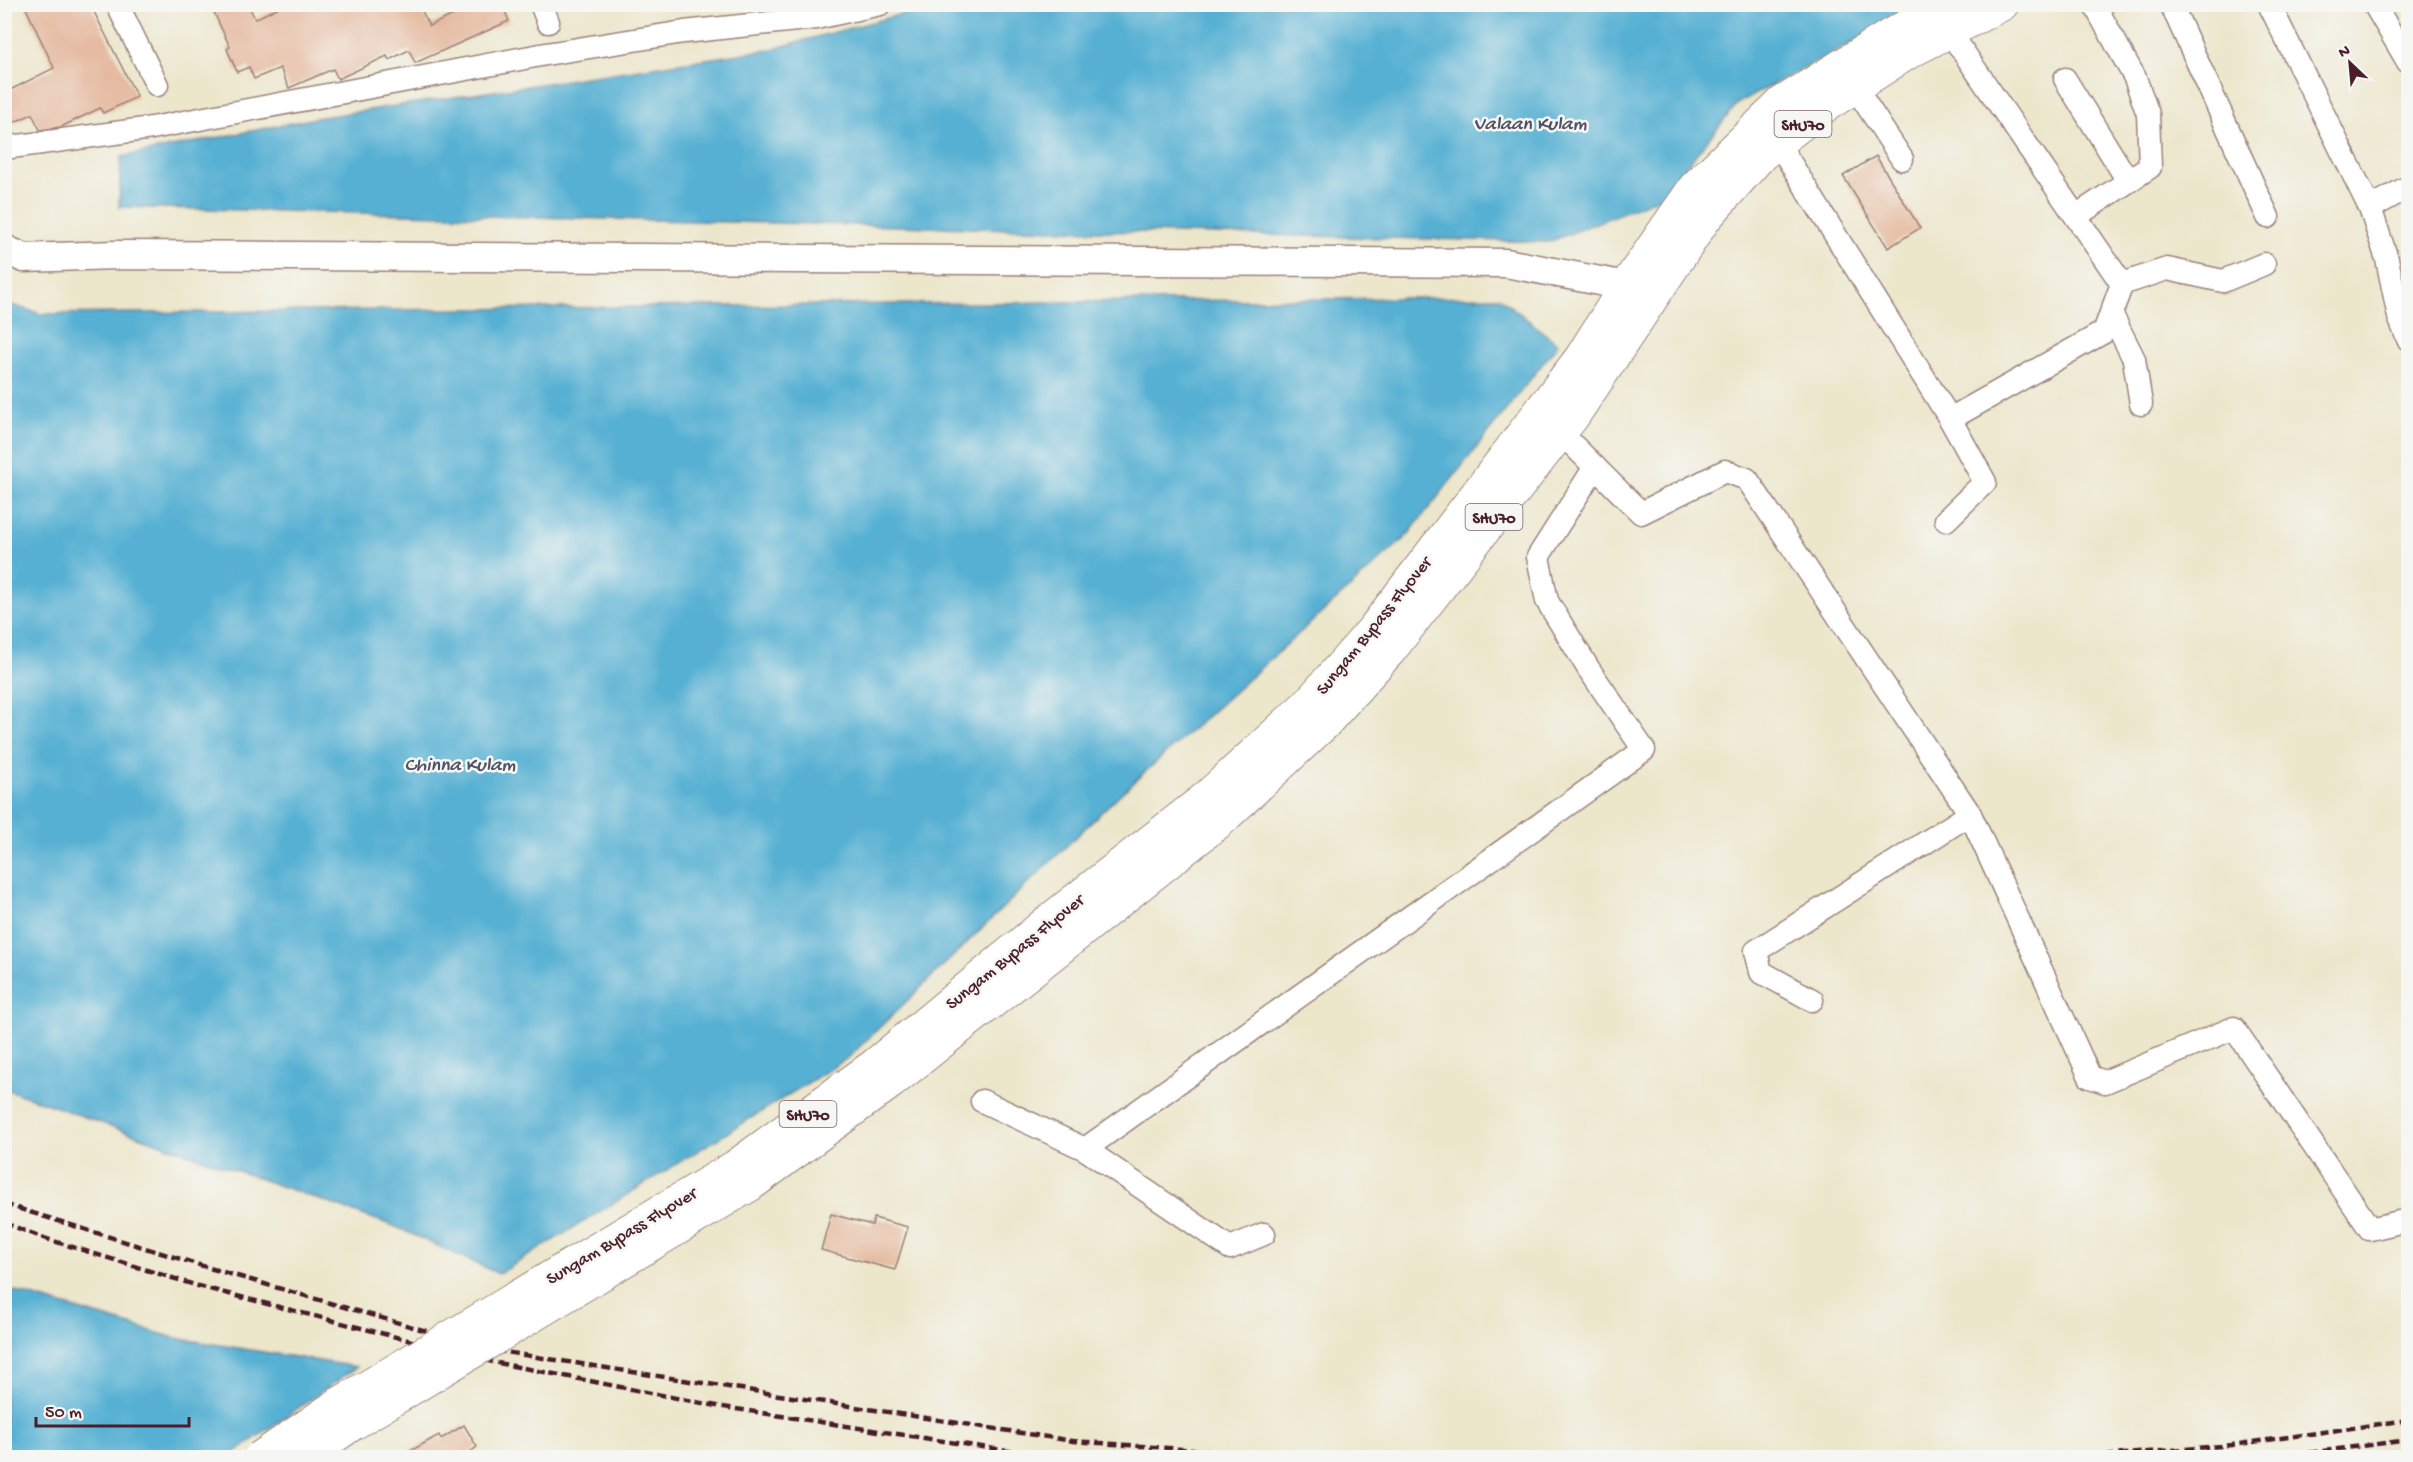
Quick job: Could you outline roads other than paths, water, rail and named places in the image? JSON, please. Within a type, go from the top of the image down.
[{"type":"main road","name":"SHU70","points":[[1639,292],[1695,187],[1782,103],[1889,36],[2002,4]]},
{"type":"main road","name":"SHU70","points":[[1639,292],[1761,155],[1855,87],[1907,53],[1948,18]]},
{"type":"main road","name":"Sungam Bypass Flyover","points":[[260,1458],[336,1406],[735,1167],[875,1065],[1050,921],[1316,715],[1390,650],[1560,432],[1639,292]]},
{"type":"main road","name":"Sungam Bypass Flyover","points":[[303,1458],[352,1424],[751,1184],[891,1082],[1221,819],[1316,715],[1373,630],[1581,358],[1639,292]]},
{"type":"street","points":[[117,4],[157,85]]},
{"type":"street","points":[[4,148],[152,128],[546,54],[684,32],[816,18],[880,4]]},
{"type":"street","points":[[2076,216],[2150,167],[2148,114],[2135,78],[2094,4]]},
{"type":"street","points":[[2171,4],[2268,217]]},
{"type":"street","points":[[2269,4],[2370,208],[2387,259],[2399,317],[2409,339]]},
{"type":"street","points":[[2374,4],[2409,62]]},
{"type":"street","points":[[1948,18],[2122,285]]},
{"type":"street","points":[[2065,79],[2128,181]]},
{"type":"street","points":[[1855,87],[1902,159]]},
{"type":"street","points":[[1778,143],[1950,419],[1985,482],[1946,520]]},
{"type":"street","points":[[2370,208],[2409,187]]},
{"type":"street","points":[[4,249],[24,258],[116,255],[1506,263],[1639,292]]},
{"type":"street","points":[[1950,419],[2104,332],[2122,285],[2167,269],[2223,281],[2264,264]]},
{"type":"street","points":[[2111,313],[2134,359],[2141,404]]},
{"type":"street","points":[[1560,432],[1641,513],[1725,471],[1747,479],[1970,814],[2090,1077],[2105,1082],[2234,1028],[2370,1229],[2409,1220]]},
{"type":"street","points":[[1085,1149],[1644,750],[1588,668],[1547,601],[1538,557],[1595,467]]},
{"type":"street","points":[[1812,1000],[1761,972],[1756,951],[1970,814]]},
{"type":"street","points":[[982,1101],[1085,1149],[1230,1248],[1264,1234]]},
{"type":"water","name":"Valaan Kulam","points":[[935,5],[1915,5],[1879,29],[1738,103],[1661,197],[1549,242],[119,207],[121,157],[316,118],[772,49]]},
{"type":"water","name":"Chinna Kulam","points":[[1499,297],[1558,344],[1407,536],[1116,798],[848,1058],[499,1274],[394,1226],[5,1089],[5,303],[41,314]]},
{"type":"water","points":[[4,1288],[175,1338],[357,1367],[228,1457],[5,1457]]},
{"type":"railway","points":[[4,1204],[206,1267],[492,1350],[1073,1441],[1303,1458]]},
{"type":"railway","points":[[4,1223],[47,1239],[198,1286],[493,1362],[717,1406],[1053,1458]]},
{"type":"railway","points":[[2078,1458],[2232,1445],[2408,1420]]},
{"type":"railway","points":[[2269,1458],[2408,1440]]}]
